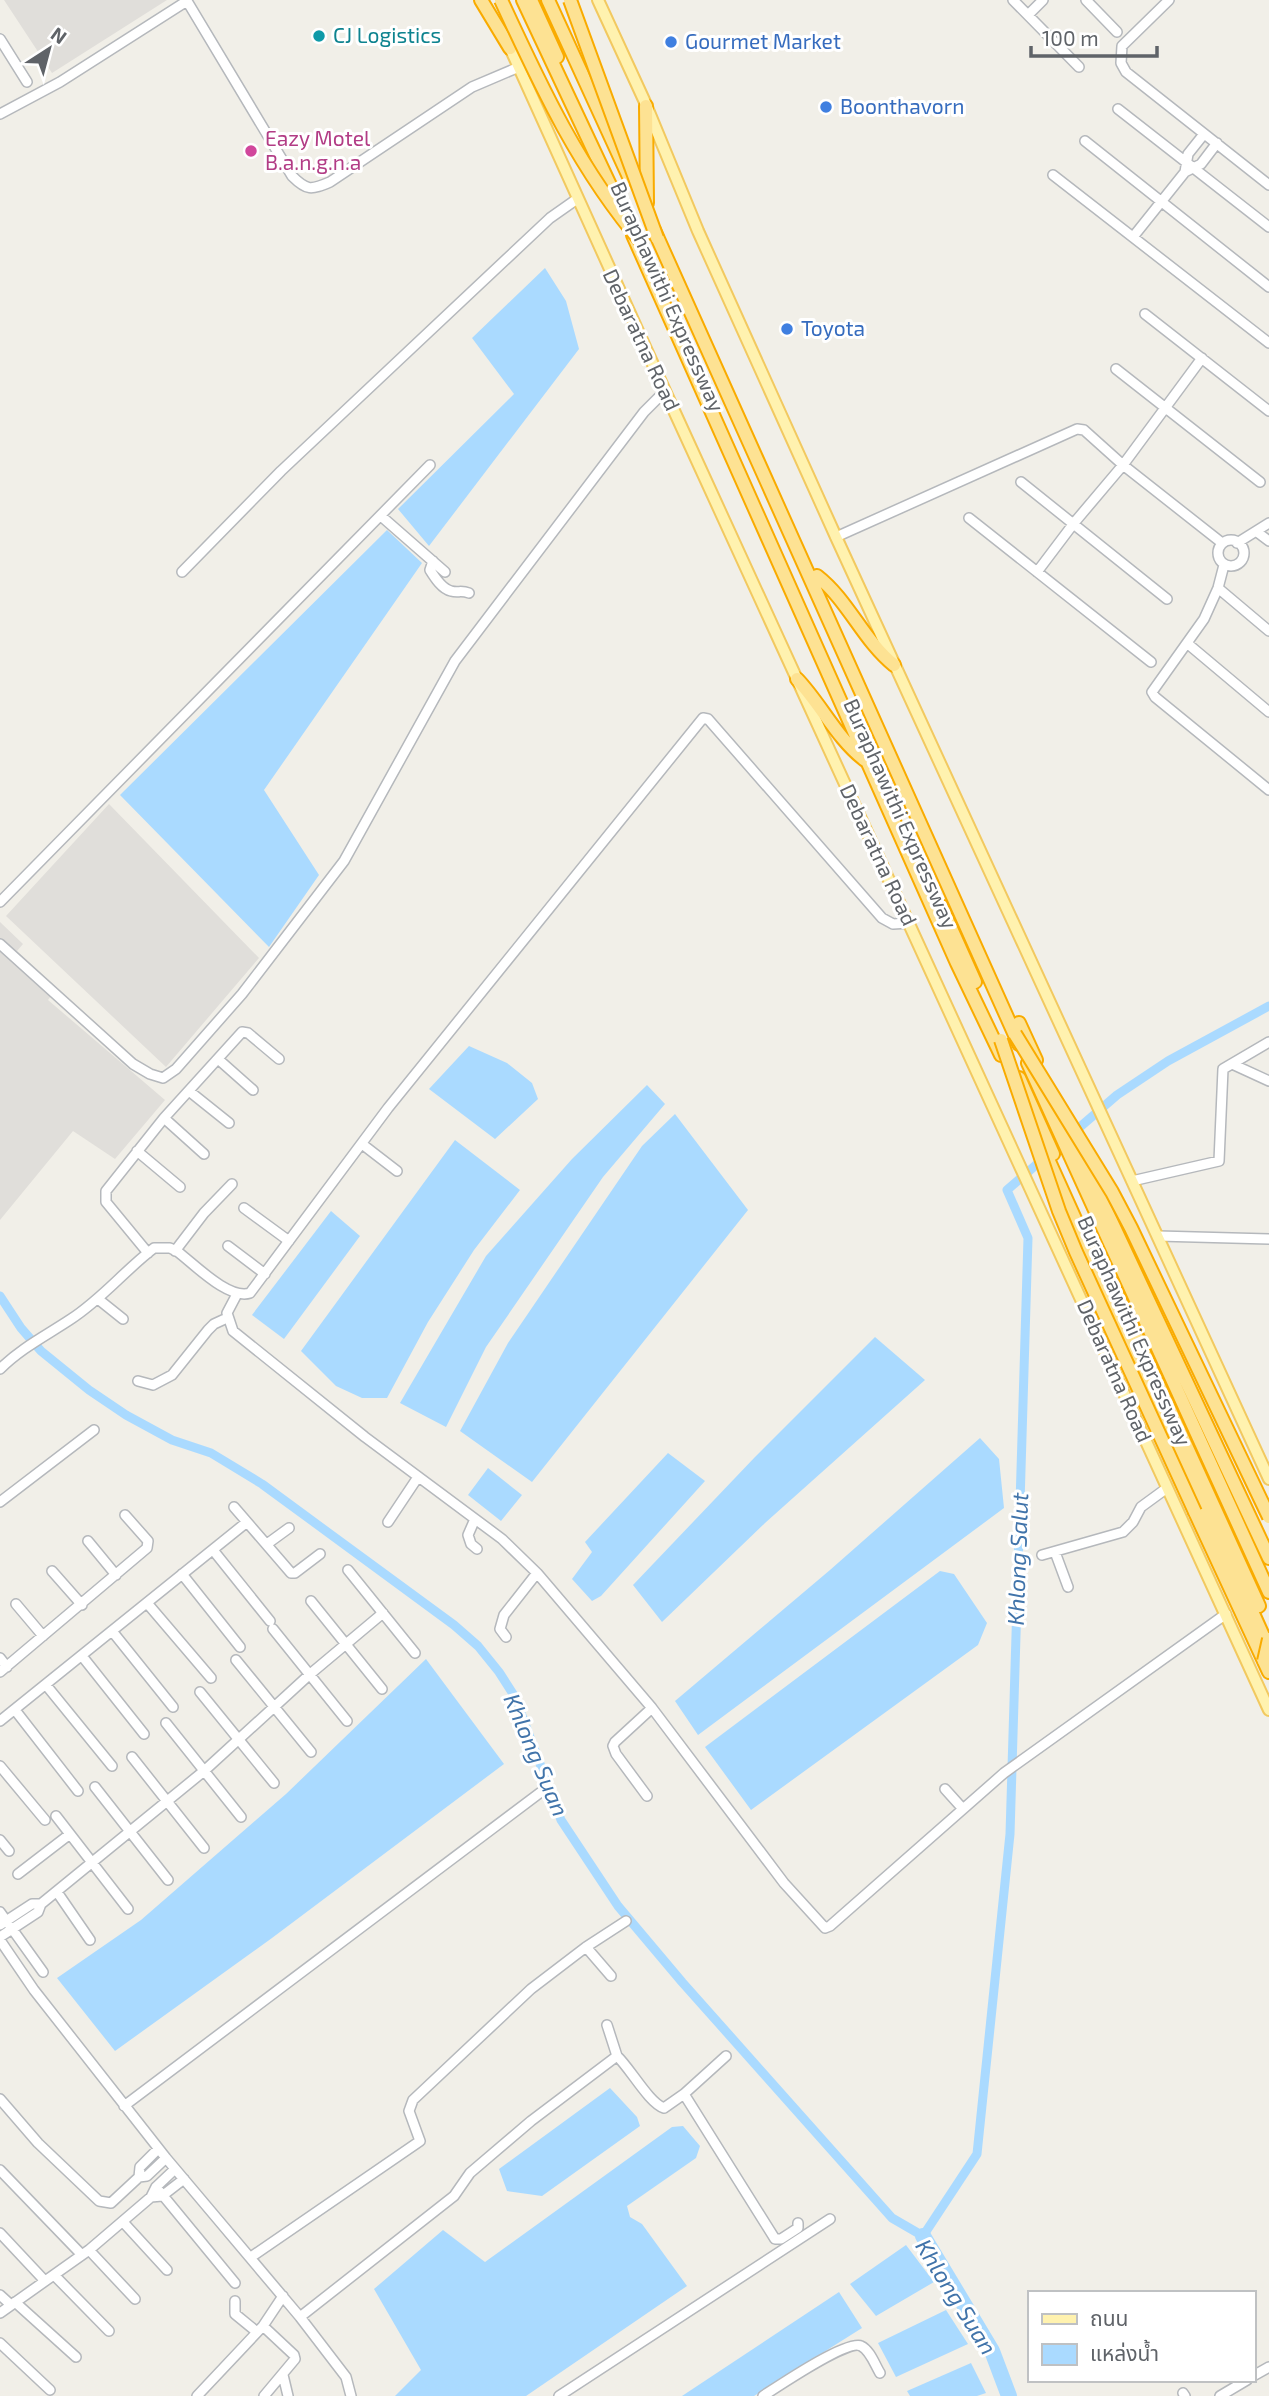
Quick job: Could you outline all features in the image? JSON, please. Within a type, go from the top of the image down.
[{"type":"highway","points":[[481,0],[510,48]]},
{"type":"highway","points":[[501,0],[569,139],[613,209],[643,244]]},
{"type":"highway","name":"Debaratna Road","points":[[523,0],[639,248],[1267,1660]]},
{"type":"highway","name":"Buraphawithi Expressway","points":[[531,0],[1269,1628]]},
{"type":"highway","points":[[550,0],[647,203],[1028,1043],[1269,1558]]},
{"type":"highway","name":"Buraphawithi Expressway","points":[[550,0],[1269,1592]]},
{"type":"highway","points":[[570,0],[657,238]]},
{"type":"highway","points":[[646,106],[647,203]]},
{"type":"highway","points":[[817,576],[828,585],[880,653],[894,665]]},
{"type":"highway","points":[[797,679],[810,692],[853,751],[869,763]]},
{"type":"highway","points":[[1015,1034],[1125,1216],[1269,1517]]},
{"type":"highway","points":[[1001,1040],[1059,1211],[1076,1252],[1267,1660]]},
{"type":"highway","points":[[1267,1660],[1269,1639]]},
{"type":"main road","points":[[474,0],[510,48]]},
{"type":"main road","name":"Debaratna Road","points":[[488,0],[1269,1710]]},
{"type":"main road","points":[[598,0],[646,106],[698,232],[894,665],[1269,1479]]},
{"type":"street","points":[[1013,0],[1079,66]]},
{"type":"street","points":[[1028,15],[1043,0]]},
{"type":"street","points":[[1086,0],[1116,32]]},
{"type":"street","points":[[1169,0],[1122,46],[1121,63],[1126,72],[1269,185]]},
{"type":"street","points":[[0,114],[60,82],[187,1],[292,176],[303,187],[313,189],[330,183],[472,87],[519,67]]},
{"type":"street","points":[[0,39],[27,82]]},
{"type":"street","points":[[1118,109],[1188,167],[1269,227]]},
{"type":"street","points":[[1133,237],[1188,167],[1188,154],[1204,134]]},
{"type":"street","points":[[1085,141],[1269,286]]},
{"type":"street","points":[[1188,167],[1201,164],[1217,143]]},
{"type":"street","points":[[1053,175],[1269,343]]},
{"type":"street","points":[[183,572],[302,451],[550,218],[577,199]]},
{"type":"street","points":[[1145,314],[1269,411]]},
{"type":"street","points":[[1037,572],[1123,465],[1202,358]]},
{"type":"street","points":[[1116,369],[1260,482]]},
{"type":"street","points":[[0,944],[133,1064],[163,1078],[176,1069],[242,994],[344,861],[455,661],[644,412],[665,391]]},
{"type":"street","points":[[836,537],[1077,429],[1084,430],[1123,465],[1222,543]]},
{"type":"street","points":[[0,902],[430,465]]},
{"type":"street","points":[[1021,482],[1167,599]]},
{"type":"street","points":[[381,516],[445,572]]},
{"type":"street","points":[[969,518],[1152,662]]},
{"type":"street","points":[[1237,543],[1269,523]]},
{"type":"street","points":[[1256,532],[1269,541]]},
{"type":"street","points":[[1224,565],[1233,566],[1241,562],[1244,549],[1230,540],[1222,543],[1217,554],[1224,565],[1218,589],[1204,619],[1152,692],[1269,790]]},
{"type":"street","points":[[433,561],[430,570],[442,586],[453,592],[463,590],[468,593]]},
{"type":"street","points":[[1218,589],[1269,631]]},
{"type":"street","points":[[1188,644],[1269,712]]},
{"type":"street","points":[[0,1369],[21,1351],[98,1299],[154,1248],[162,1247],[175,1251],[229,1291],[237,1294],[250,1293],[362,1144],[703,718],[708,719],[883,918],[893,924],[909,923]]},
{"type":"street","points":[[148,1253],[104,1198],[106,1191],[164,1118],[245,1031],[279,1059]]},
{"type":"street","points":[[1132,1181],[1219,1161],[1223,1069],[1269,1042]]},
{"type":"street","points":[[218,1059],[253,1090]]},
{"type":"street","points":[[1232,1064],[1269,1082]]},
{"type":"street","points":[[189,1091],[229,1123]]},
{"type":"street","points":[[164,1118],[204,1154]]},
{"type":"street","points":[[362,1144],[397,1171]]},
{"type":"street","points":[[137,1151],[180,1187]]},
{"type":"street","points":[[175,1251],[204,1213],[232,1184]]},
{"type":"street","points":[[244,1208],[289,1241]]},
{"type":"street","points":[[1158,1236],[1269,1239]]},
{"type":"street","points":[[228,1246],[265,1274]]},
{"type":"street","points":[[237,1294],[227,1313],[233,1331],[418,1477],[502,1539],[537,1573],[652,1709],[784,1883],[825,1928],[1021,1759],[1226,1614]]},
{"type":"street","points":[[98,1299],[123,1319]]},
{"type":"street","points":[[138,1381],[153,1385],[173,1375],[214,1324],[227,1318]]},
{"type":"street","points":[[0,1502],[94,1430]]},
{"type":"street","points":[[388,1522],[418,1477]]},
{"type":"street","points":[[1042,1555],[1123,1532],[1133,1522],[1141,1507],[1167,1488]]},
{"type":"street","points":[[234,1507],[291,1573],[295,1573],[320,1555]]},
{"type":"street","points":[[0,1658],[4,1670],[117,1575],[149,1544],[125,1515]]},
{"type":"street","points":[[475,1519],[468,1535],[471,1544],[477,1549]]},
{"type":"street","points":[[0,1721],[247,1522]]},
{"type":"street","points":[[267,1544],[289,1528]]},
{"type":"street","points":[[88,1541],[117,1575]]},
{"type":"street","points":[[213,1550],[347,1721]]},
{"type":"street","points":[[1055,1552],[1068,1587]]},
{"type":"street","points":[[348,1570],[415,1653]]},
{"type":"street","points":[[52,1571],[82,1605]]},
{"type":"street","points":[[506,1637],[500,1629],[504,1615],[537,1573]]},
{"type":"street","points":[[183,1574],[240,1647]]},
{"type":"street","points":[[311,1601],[382,1689]]},
{"type":"street","points":[[147,1603],[211,1678]]},
{"type":"street","points":[[16,1604],[43,1636]]},
{"type":"street","points":[[352,2396],[346,2377],[300,2317],[158,2149],[34,1990],[0,1939],[38,1912],[41,1904],[167,1802],[383,1613]]},
{"type":"street","points":[[112,1631],[173,1707]]},
{"type":"street","points":[[82,1656],[144,1734]]},
{"type":"street","points":[[236,1660],[311,1752]]},
{"type":"street","points":[[46,1685],[112,1766]]},
{"type":"street","points":[[200,1692],[274,1783]]},
{"type":"street","points":[[648,1796],[616,1754],[613,1746],[652,1709]]},
{"type":"street","points":[[15,1710],[78,1791]]},
{"type":"street","points":[[166,1723],[241,1817]]},
{"type":"street","points":[[132,1757],[204,1848]]},
{"type":"street","points":[[0,1766],[45,1820]]},
{"type":"street","points":[[95,1787],[169,1880]]},
{"type":"street","points":[[945,1789],[963,1809]]},
{"type":"street","points":[[124,2106],[541,1792]]},
{"type":"street","points":[[56,1816],[128,1909]]},
{"type":"street","points":[[18,1874],[70,1834]]},
{"type":"street","points":[[0,1840],[9,1851]]},
{"type":"street","points":[[57,1892],[90,1940]]},
{"type":"street","points":[[3,1923],[32,1904],[41,1904]]},
{"type":"street","points":[[0,1912],[3,1923],[13,1929],[43,1972]]},
{"type":"street","points":[[251,2257],[420,2141],[409,2111],[413,2100],[531,1989],[625,1921]]},
{"type":"street","points":[[586,1947],[611,1976]]},
{"type":"street","points":[[607,2025],[617,2056],[659,2107],[664,2108],[684,2094],[726,2056]]},
{"type":"street","points":[[300,2317],[454,2196],[470,2173],[617,2056]]},
{"type":"street","points":[[684,2094],[775,2239],[781,2239],[799,2228],[798,2223]]},
{"type":"street","points":[[0,2099],[38,2143],[99,2202],[111,2203],[139,2177],[147,2176],[166,2158]]},
{"type":"street","points":[[139,2177],[140,2166],[158,2149]]},
{"type":"street","points":[[0,2313],[86,2252],[123,2222],[152,2197],[156,2187],[175,2169]]},
{"type":"street","points":[[0,2170],[135,2299]]},
{"type":"street","points":[[152,2197],[162,2196],[184,2179]]},
{"type":"street","points":[[156,2187],[235,2283]]},
{"type":"street","points":[[559,2396],[830,2219]]},
{"type":"street","points":[[123,2222],[167,2270]]},
{"type":"street","points":[[0,2233],[45,2281]]},
{"type":"street","points":[[54,2275],[109,2331]]},
{"type":"street","points":[[0,2295],[76,2357]]},
{"type":"street","points":[[197,2396],[260,2329],[283,2296]]},
{"type":"street","points":[[235,2301],[235,2314],[294,2355],[295,2362],[264,2396]]},
{"type":"street","points":[[0,2343],[50,2390]]},
{"type":"street","points":[[763,2396],[807,2368],[852,2345],[862,2346],[880,2373]]},
{"type":"street","points":[[283,2375],[288,2396]]},
{"type":"street","points":[[1220,2396],[1244,2382]]},
{"type":"shaded area","points":[[4,0],[167,0],[52,73]]},
{"type":"shaded area","points":[[109,804],[259,958],[166,1067],[6,916]]},
{"type":"shaded area","points":[[0,922],[23,944],[17,951],[57,988],[48,1000],[165,1100],[115,1159],[73,1131],[0,1220]]},
{"type":"water","points":[[545,268],[566,301],[579,349],[429,546],[398,509],[514,394],[472,338]]},
{"type":"water","points":[[387,530],[422,563],[264,790],[319,875],[269,947],[120,795]]},
{"type":"water","points":[[469,1046],[507,1063],[532,1083],[538,1099],[495,1139],[429,1089]]},
{"type":"water","points":[[647,1085],[665,1104],[603,1177],[486,1347],[446,1427],[400,1403],[486,1256],[572,1159]]},
{"type":"water","points":[[675,1114],[748,1210],[532,1482],[460,1431],[508,1343],[642,1146]]},
{"type":"water","points":[[455,1140],[520,1190],[474,1250],[428,1322],[387,1398],[362,1398],[336,1386],[301,1351]]},
{"type":"water","points":[[331,1211],[360,1236],[284,1339],[252,1315]]},
{"type":"water","points":[[875,1337],[925,1380],[765,1523],[662,1622],[633,1585]]},
{"type":"water","points":[[980,1438],[999,1459],[1004,1508],[698,1735],[675,1701]]},
{"type":"water","points":[[668,1453],[705,1481],[601,1596],[592,1601],[572,1579],[592,1552],[585,1542]]},
{"type":"water","points":[[488,1468],[522,1495],[501,1521],[468,1495]]},
{"type":"water","points":[[940,1571],[954,1574],[987,1623],[978,1645],[751,1810],[705,1747]]},
{"type":"water","points":[[426,1659],[504,1764],[272,1938],[115,2051],[57,1978],[141,1920],[286,1794]]},
{"type":"water","points":[[610,2088],[637,2117],[640,2126],[542,2196],[507,2191],[499,2169]]},
{"type":"water","points":[[683,2126],[700,2146],[696,2158],[627,2206],[630,2217],[642,2224],[687,2286],[526,2396],[395,2396],[421,2370],[374,2289],[443,2230],[485,2262],[672,2127]]},
{"type":"water","points":[[906,2245],[934,2282],[876,2316],[850,2284]]},
{"type":"water","points":[[839,2292],[862,2328],[754,2396],[682,2396]]},
{"type":"water","points":[[946,2310],[968,2344],[896,2377],[878,2343]]},
{"type":"water","points":[[971,2363],[986,2393],[977,2396],[910,2396],[907,2391]]},
{"type":"waterway","name":"Khlong Salut","points":[[0,1296],[21,1328],[41,1351],[89,1390],[126,1415],[172,1440],[211,1453],[262,1484],[454,1625],[478,1646],[515,1697],[561,1820],[618,1906],[892,2218],[923,2236],[977,2154],[1010,1834],[1028,1238],[1007,1190],[1117,1095],[1168,1061],[1269,1006]]},
{"type":"waterway","name":"Khlong Suan","points":[[923,2236],[992,2351],[1009,2396]]},
{"type":"place","name":"CJ Logistics","points":[[319,36]]},
{"type":"place","name":"Gourmet Market","points":[[671,42]]},
{"type":"place","name":"Boonthavorn","points":[[826,107]]},
{"type":"place","name":"Eazy Motel B.a.n.g.n.a","points":[[251,151]]},
{"type":"place","name":"Toyota","points":[[787,329]]}]
